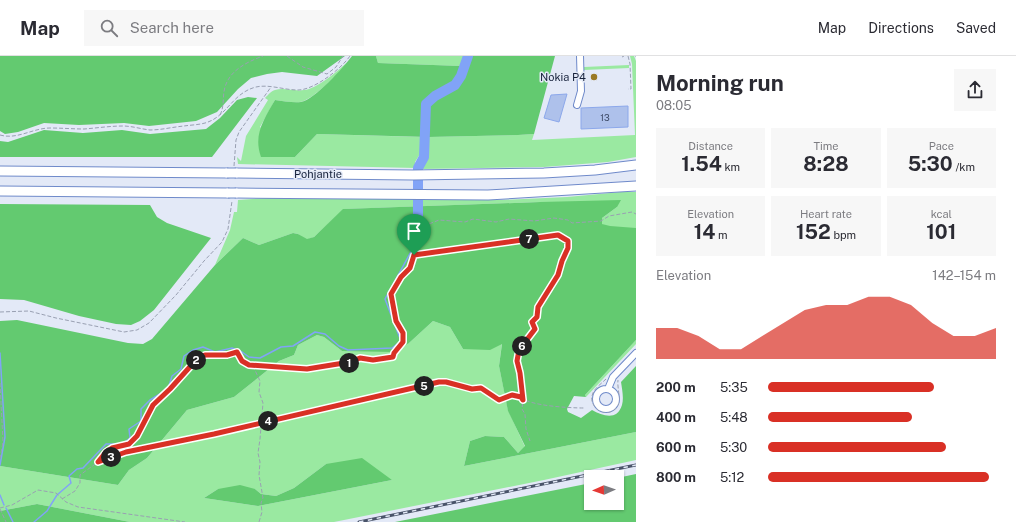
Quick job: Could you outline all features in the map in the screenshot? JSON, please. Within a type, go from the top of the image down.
[{"type":"highway","name":"Pohjantie","points":[[0,171],[418,174],[544,173],[595,170],[636,165]]},
{"type":"highway","name":"Pohjantie","points":[[0,191],[232,195],[488,196],[636,186]]},
{"type":"street","points":[[576,106],[581,91],[580,56]]},
{"type":"street","points":[[608,389],[613,377],[636,353]]},
{"type":"path","points":[[218,117],[224,108],[225,87],[233,73],[241,66],[263,56]]},
{"type":"path","points":[[287,56],[303,67],[327,74],[336,67],[343,56]]},
{"type":"path","points":[[0,135],[4,137],[19,136],[44,128],[82,129],[124,126],[152,130],[204,123],[218,117],[233,100],[242,93],[256,87],[299,90],[314,86],[326,78],[350,56]]},
{"type":"path","points":[[628,56],[630,64],[631,89],[628,89]]},
{"type":"path","points":[[338,68],[340,61]]},
{"type":"path","points":[[232,172],[236,140],[239,132],[271,87]]},
{"type":"path","points":[[0,312],[29,311],[124,332],[137,330],[149,323],[222,242],[228,228],[232,195]]},
{"type":"path","points":[[62,499],[74,490],[80,483],[80,475],[98,462],[106,452],[112,448],[129,444],[137,436],[153,405],[170,389],[197,359],[205,355],[227,355],[237,352],[242,361],[249,365],[307,369],[350,362],[360,358],[373,360],[393,357],[394,353],[403,342],[403,333],[396,321],[391,294],[401,277],[410,268],[414,255],[424,234],[424,226],[440,220],[465,222],[473,219],[496,222],[509,219],[534,221],[554,218],[568,220],[572,224],[601,221],[609,216],[632,212],[636,214]]},
{"type":"path","points":[[414,255],[558,235],[568,241],[568,248],[558,275],[538,307],[537,317],[532,322],[535,329],[519,350],[517,361],[523,400],[522,409],[525,414],[526,429],[530,441]]},
{"type":"path","points":[[252,365],[260,381],[259,392],[263,403],[258,453],[260,462],[259,475],[263,498],[261,504],[262,512],[259,522]]},
{"type":"path","points":[[98,462],[126,452],[262,423],[439,382],[446,382],[472,389],[481,388],[499,400],[512,395],[521,397],[523,400],[563,408],[584,408]]},
{"type":"path","points":[[0,383],[3,442],[0,459]]},
{"type":"path","points":[[6,522],[0,508],[12,505],[38,490],[56,493],[66,502],[78,507],[185,522]]},
{"type":"green space","points":[[0,56],[345,56],[317,76],[282,72],[251,78],[238,89],[217,112],[196,121],[149,126],[124,123],[79,125],[44,123],[18,132],[5,134],[0,131]]},
{"type":"green space","points":[[352,56],[376,56],[378,63],[461,66],[464,56],[555,56],[534,134],[428,137],[317,134],[295,157],[261,157],[258,141],[259,134],[275,100],[301,102],[307,100],[321,89]]},
{"type":"green space","points":[[376,56],[464,56],[461,66],[378,63]]},
{"type":"green space","points":[[630,56],[634,56],[636,61],[636,157],[608,162],[544,167],[421,169],[421,165],[426,158],[428,137],[534,134],[532,140],[635,135],[632,64]]},
{"type":"green space","points":[[350,60],[319,91],[305,100],[294,102],[275,100],[260,127],[295,157],[317,134],[423,137],[420,154],[415,162],[416,168],[238,164],[237,157],[241,161],[246,136],[268,100],[265,98],[270,93],[279,89],[309,89],[326,80]]},
{"type":"green space","points":[[629,65],[629,68],[584,70],[584,67]]},
{"type":"green space","points":[[248,97],[257,98],[212,157],[0,157],[0,141],[8,142],[44,130],[83,133],[122,130],[150,134],[206,129],[220,118],[237,100]]},
{"type":"green space","points":[[636,192],[636,293],[602,224],[602,218],[617,207],[540,202],[344,209],[314,237],[306,240],[298,234],[293,233],[259,245],[243,238],[215,265],[230,230],[234,212],[237,212],[238,200],[266,198],[500,200],[567,197]]},
{"type":"green space","points":[[621,200],[617,207],[602,218],[602,224],[636,228],[636,340],[585,395],[586,397],[574,396],[567,409],[568,412],[581,418],[592,410],[609,416],[617,413],[623,402],[621,382],[636,366],[636,432],[464,466],[470,441],[485,436],[504,437],[518,453],[525,446],[508,411],[499,366],[502,344],[490,350],[463,349],[450,327],[433,321],[409,343],[394,352],[342,351],[324,337],[317,335],[298,345],[294,355],[279,361],[234,397],[187,410],[147,458],[129,470],[118,485],[0,466],[0,321],[17,320],[128,343],[143,344],[152,339],[215,265],[243,238],[259,245],[293,233],[307,239],[314,237],[343,209]]},
{"type":"green space","points":[[0,204],[150,205],[157,217],[167,223],[211,238],[154,310],[140,321],[131,325],[116,324],[79,316],[24,300],[0,299]]},
{"type":"green space","points":[[433,321],[450,327],[463,349],[502,343],[499,366],[508,410],[525,447],[518,453],[504,437],[485,436],[470,441],[464,466],[636,432],[636,460],[334,522],[130,522],[37,504],[0,511],[0,466],[118,485],[129,470],[147,458],[187,410],[234,397],[279,361],[294,355],[298,345],[317,335],[324,337],[342,351],[409,343]],"holes":[[[326,464],[392,480],[258,506],[204,498],[218,489],[255,489],[261,494],[276,496],[294,488]]]},
{"type":"green space","points":[[636,340],[636,344],[586,397],[585,395]]},
{"type":"green space","points":[[362,458],[392,480],[258,506],[204,498],[218,489],[240,485],[255,489],[261,494],[276,496],[294,488],[326,464]]},
{"type":"green space","points":[[636,474],[636,522],[395,522],[584,484],[584,510],[624,510],[624,477]]},
{"type":"green space","points":[[37,504],[130,522],[0,522],[0,511]]},
{"type":"building","points":[[567,94],[559,122],[544,118],[551,95]]},
{"type":"building","points":[[628,106],[628,127],[581,129],[581,108]]},
{"type":"waterway","points":[[418,239],[420,234],[418,228],[418,168],[424,157],[426,104],[435,96],[455,85],[461,76],[468,56]]},
{"type":"waterway","points":[[34,522],[47,511],[57,495],[71,483],[69,476],[77,469],[83,468],[106,444],[122,444],[130,438],[129,429],[141,421],[141,409],[150,400],[168,389],[172,376],[181,369],[184,356],[193,350],[203,347],[215,352],[232,348],[249,357],[260,358],[281,347],[293,346],[315,332],[325,334],[339,346],[348,350],[392,348],[401,341],[385,299],[418,239]]},
{"type":"waterway","points":[[0,353],[5,437],[0,465]]},
{"type":"waterway","points":[[0,495],[4,505]]},
{"type":"waterway","points":[[6,508],[13,522]]},
{"type":"railway","points":[[359,522],[636,465]]},
{"type":"place","name":"Nokia P4","points":[[594,77]]},
{"type":"route","points":[[558,235],[568,241],[568,248],[558,275],[538,307],[537,317],[532,322],[535,329],[519,350],[517,361],[523,400],[521,397],[512,395],[499,400],[481,388],[472,389],[446,382],[439,382],[214,434],[126,452],[98,462],[106,452],[112,448],[129,444],[137,436],[153,405],[188,370],[190,364],[194,363],[197,359],[205,355],[227,355],[237,352],[242,361],[249,365],[307,369],[350,362],[360,358],[373,360],[393,357],[394,353],[403,342],[403,333],[396,321],[391,294],[401,277],[410,268],[414,255],[558,235]]}]
